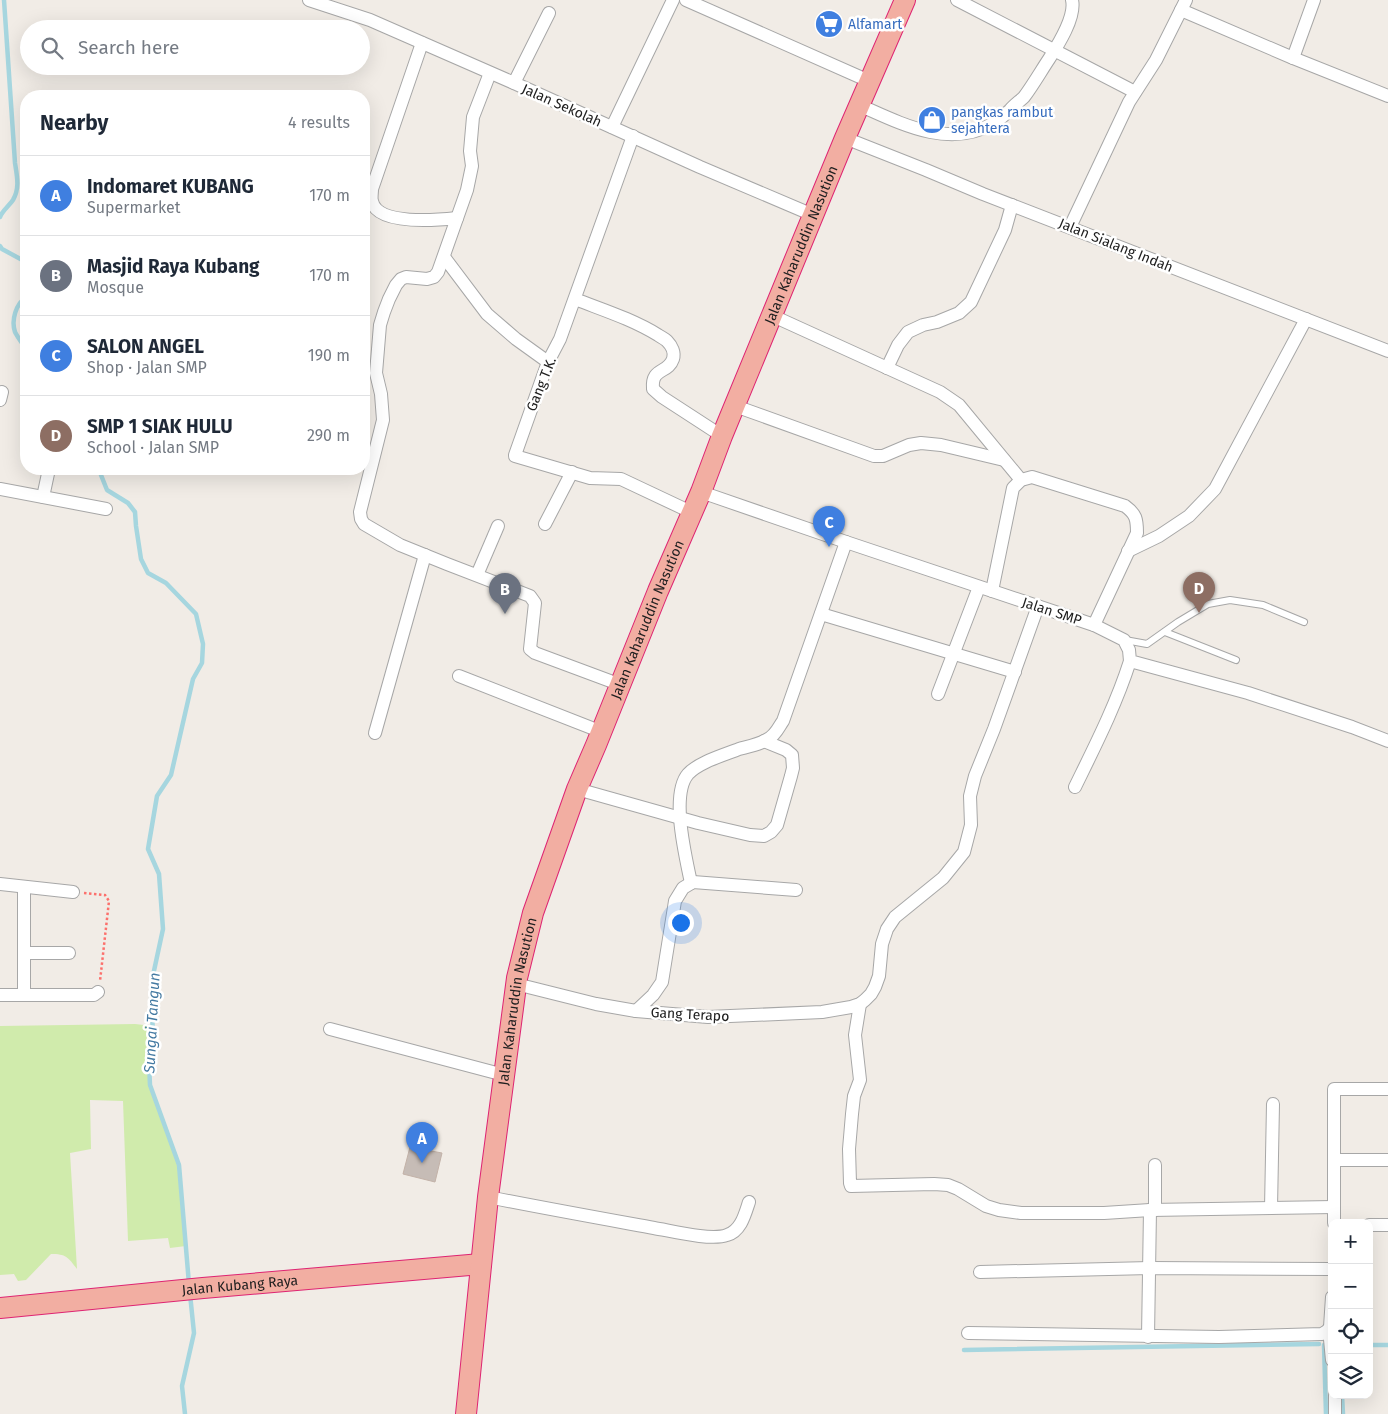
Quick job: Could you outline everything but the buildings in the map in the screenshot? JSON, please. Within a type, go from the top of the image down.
[{"type":"highway","name":"Jalan Kaharuddin Nasution","points":[[466,1414],[488,1197],[516,984],[533,913],[577,789],[602,732],[658,591],[701,492],[722,436],[845,138],[905,0]]},
{"type":"highway","name":"Jalan Kubang Raya","points":[[0,1308],[481,1264]]},
{"type":"street","name":"Jalan Sekolah","points":[[309,0],[370,20],[700,167],[813,215]]},
{"type":"street","points":[[612,127],[673,0]]},
{"type":"street","points":[[686,0],[869,81]]},
{"type":"street","points":[[957,0],[1135,92]]},
{"type":"street","points":[[859,105],[908,127],[936,133],[955,134],[980,130],[995,123],[1023,98],[1054,51],[1068,24],[1073,6],[1072,0]]},
{"type":"street","points":[[1293,58],[1314,0]]},
{"type":"street","points":[[1070,227],[1113,134],[1135,92],[1156,60],[1184,5],[1293,58],[1388,96]]},
{"type":"street","points":[[514,83],[549,13]]},
{"type":"street","points":[[422,43],[372,189],[372,203],[380,213],[395,218],[415,220],[457,218]]},
{"type":"street","points":[[370,470],[382,420],[382,401],[376,373],[380,325],[389,299],[401,279],[406,277],[427,279],[438,272],[467,190],[472,166],[470,151],[473,117],[490,72]]},
{"type":"street","name":"Gang T.K.","points":[[633,136],[575,299],[560,339],[548,362],[514,455],[590,478],[621,479],[691,512]]},
{"type":"street","name":"Jalan Sialang Indah","points":[[845,138],[1388,351]]},
{"type":"street","points":[[887,368],[898,345],[908,332],[959,313],[971,302],[1005,230],[1012,205]]},
{"type":"street","points":[[444,257],[487,314],[516,339],[548,362]]},
{"type":"street","points":[[575,299],[644,327],[668,341],[673,350],[673,358],[668,367],[658,373],[653,381],[653,390],[722,436]]},
{"type":"street","points":[[773,316],[940,392],[959,405],[1021,480]]},
{"type":"street","points":[[1128,551],[1159,536],[1189,516],[1215,489],[1306,319]]},
{"type":"street","points":[[736,406],[874,456],[883,456],[909,444],[921,443],[941,445],[1004,460]]},
{"type":"street","points":[[545,524],[572,472]]},
{"type":"street","points":[[43,497],[48,475]]},
{"type":"street","points":[[369,475],[360,512],[364,524],[400,545],[530,596],[534,603],[531,650],[621,685]]},
{"type":"street","points":[[992,591],[1013,488],[1021,480],[1032,477],[1125,506],[1132,512],[1137,521],[1137,533],[1094,624]]},
{"type":"street","points":[[0,489],[106,509]]},
{"type":"street","name":"Jalan SMP","points":[[701,492],[1094,624],[1124,640]]},
{"type":"street","points":[[476,576],[498,526]]},
{"type":"street","points":[[691,883],[679,817],[681,788],[687,775],[697,767],[717,757],[764,741],[773,736],[783,721],[846,542]]},
{"type":"street","points":[[375,733],[425,555]]},
{"type":"street","points":[[938,694],[979,586]]},
{"type":"street","points":[[1038,606],[975,776],[970,796],[971,825],[964,852],[943,878],[895,917],[884,938],[879,976],[875,987],[871,994],[862,1002],[855,1036],[860,1080],[854,1096],[849,1149],[850,1183],[852,1186],[948,1185],[986,1206],[1021,1213],[1104,1213],[1152,1210],[1334,1207]]},
{"type":"street","points":[[821,614],[1015,672]]},
{"type":"street","points":[[1075,787],[1102,732],[1130,661],[1129,650],[1124,640]]},
{"type":"street","points":[[1130,661],[1248,693],[1388,740]]},
{"type":"street","points":[[459,676],[602,732]]},
{"type":"street","points":[[577,789],[679,817],[764,836],[771,832],[776,825],[793,768],[792,756],[786,750],[764,741]]},
{"type":"street","points":[[636,1011],[653,995],[662,982],[675,901],[683,888],[693,882],[796,890]]},
{"type":"street","points":[[0,884],[74,892]]},
{"type":"street","points":[[24,887],[24,995]]},
{"type":"street","points":[[24,952],[69,953]]},
{"type":"street","name":"Gang Terapo","points":[[516,984],[596,1004],[636,1011],[708,1017],[822,1012],[862,1002]]},
{"type":"street","points":[[0,995],[94,995],[98,992]]},
{"type":"street","points":[[330,1029],[504,1075]]},
{"type":"street","points":[[1334,1219],[1334,1089],[1388,1089]]},
{"type":"street","points":[[1270,1208],[1273,1104]]},
{"type":"street","points":[[1334,1160],[1388,1160]]},
{"type":"street","points":[[1148,1337],[1155,1165]]},
{"type":"street","points":[[488,1197],[690,1235],[717,1237],[732,1233],[738,1226],[749,1202]]},
{"type":"street","points":[[1373,1225],[1388,1225]]},
{"type":"street","points":[[980,1272],[1150,1268],[1328,1269]]},
{"type":"street","points":[[968,1334],[1218,1337],[1322,1334],[1328,1330]]},
{"type":"street","points":[[1334,1399],[1336,1414]]},
{"type":"lane","points":[[1124,640],[1147,644],[1208,604],[1230,600],[1263,605],[1304,622]]},
{"type":"lane","points":[[1165,632],[1236,660]]},
{"type":"path","points":[[74,892],[106,895],[109,901],[98,992]]},
{"type":"green space","points":[[135,1024],[153,1026],[154,1045],[149,1063],[150,1085],[179,1165],[186,1246],[170,1248],[168,1238],[128,1241],[123,1101],[90,1100],[91,1149],[70,1153],[77,1269],[66,1257],[51,1254],[26,1280],[18,1281],[14,1274],[0,1275],[0,1026]]},
{"type":"waterway","name":"Sungai Tangun","points":[[0,217],[13,200],[17,191],[4,0]]},
{"type":"waterway","name":"Sungai Tangun","points":[[0,246],[20,259]]},
{"type":"waterway","name":"Sungai Tangun","points":[[20,304],[14,317],[15,332],[20,340]]},
{"type":"waterway","name":"Sungai Tangun","points":[[101,475],[107,490],[128,503],[135,512],[141,559],[148,573],[166,583],[196,614],[203,644],[202,663],[193,679],[171,775],[157,796],[148,849],[159,874],[163,929],[152,980],[151,1002],[154,1045],[149,1063],[150,1085],[179,1165],[189,1284]]},
{"type":"waterway","name":"Sungai Tangun","points":[[185,1414],[182,1386],[194,1333],[190,1294]]},
{"type":"waterway","points":[[964,1350],[1319,1344]]},
{"type":"waterway","points":[[1324,1345],[1326,1414]]},
{"type":"waterway","points":[[1373,1345],[1388,1345]]},
{"type":"waterway","points":[[1342,1399],[1343,1414]]},
{"type":"place","name":"Alfamart","points":[[829,24]]},
{"type":"place","name":"pangkas rambut sejahtera","points":[[932,120]]},
{"type":"place","name":"SALON ANGEL","points":[[829,547]]},
{"type":"place","name":"SMP 1 SIAK HULU","points":[[1199,613]]},
{"type":"place","name":"Masjid Raya Kubang","points":[[505,614]]},
{"type":"place","name":"Indomaret KUBANG","points":[[422,1163]]}]
